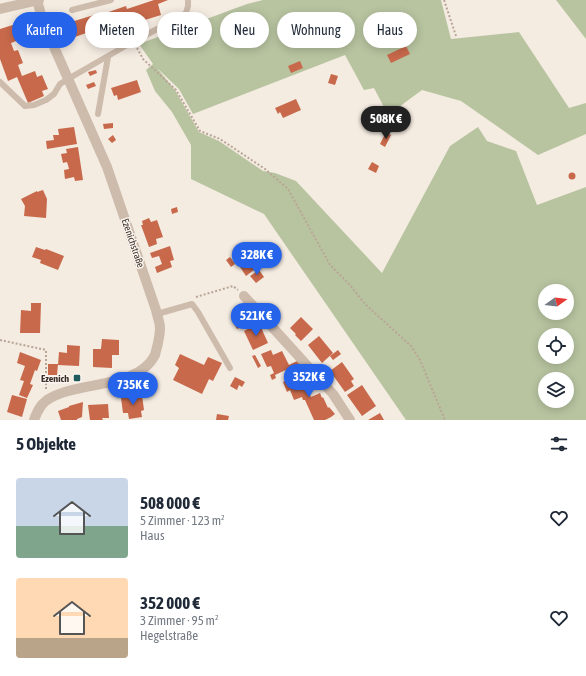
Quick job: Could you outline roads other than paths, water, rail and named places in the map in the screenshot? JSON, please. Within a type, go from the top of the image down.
[{"type":"street","points":[[0,8],[38,0]]},
{"type":"street","name":"Ezenichstraße","points":[[34,420],[38,409],[46,400],[67,391],[122,380],[149,364],[155,354],[159,339],[160,327],[157,314],[107,167],[44,22],[38,0]]},
{"type":"street","points":[[244,296],[333,394],[350,420]]},
{"type":"lane","points":[[72,10],[111,0]]},
{"type":"lane","points":[[0,82],[25,106],[34,105],[46,100],[54,94],[60,84],[68,79],[186,13],[188,0]]},
{"type":"lane","points":[[98,114],[108,57]]},
{"type":"lane","points":[[157,314],[192,304],[230,368]]},
{"type":"place","name":"Ezenich","points":[[77,378]]}]
